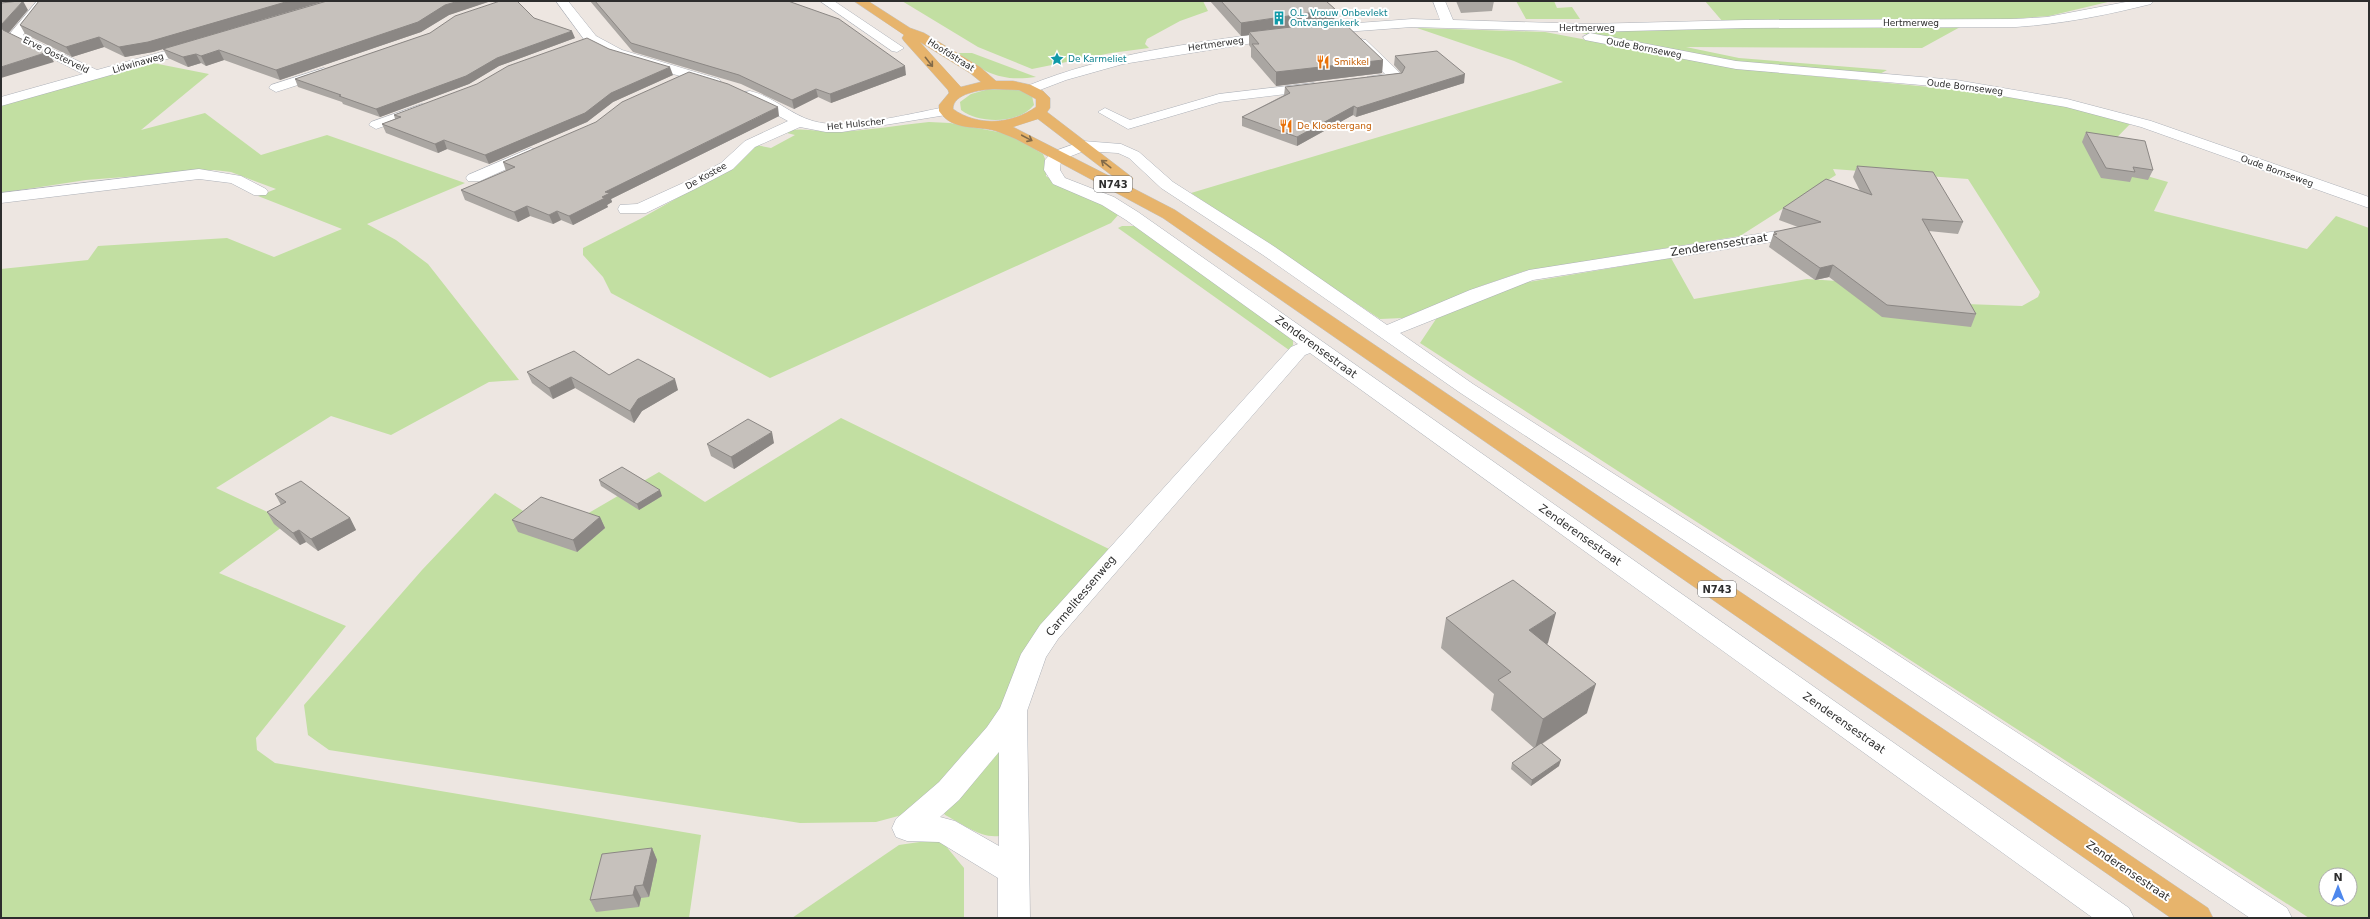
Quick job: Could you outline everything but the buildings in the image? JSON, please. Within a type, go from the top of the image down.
[{"type":"main road","name":"Hoofdstraat","points":[[860,1],[906,31],[919,36],[975,70],[993,85]]},
{"type":"main road","name":"Hoofdstraat","points":[[906,31],[909,38],[934,68],[955,89],[956,94]]},
{"type":"main road","points":[[946,111],[946,105],[956,94],[972,88],[993,85],[1010,85],[1032,89],[1043,98],[1043,108],[1038,112]]},
{"type":"main road","name":"N743","points":[[946,111],[958,120],[969,123],[995,125],[1020,121],[1038,112]]},
{"type":"main road","name":"Zenderensestraat","points":[[1038,112],[1148,195],[1169,214]]},
{"type":"main road","name":"Zenderensestraat","points":[[995,125],[1010,130],[1169,214],[2197,918]]},
{"type":"street","name":"Het Hulscher","points":[[562,1],[591,39],[617,53],[732,88],[801,121],[822,127],[844,126],[946,111]]},
{"type":"street","points":[[826,1],[897,48]]},
{"type":"street","points":[[1439,1],[1448,22]]},
{"type":"street","name":"Hertmerweg","points":[[1307,31],[1345,27],[1448,22],[1589,28],[1793,23],[2024,22],[2047,21],[2094,13],[2147,1]]},
{"type":"street","points":[[22,5],[47,2]]},
{"type":"street","name":"Erve Oosterveld","points":[[15,36],[47,2]]},
{"type":"street","points":[[849,17],[876,11]]},
{"type":"street","points":[[1345,27],[1396,77],[1358,82]]},
{"type":"street","name":"Oude Bornseweg","points":[[1548,27],[1736,65],[1956,84],[2067,103],[2146,124],[2369,203]]},
{"type":"street","name":"Hertmerweg","points":[[1032,89],[1080,71],[1139,56],[1292,33]]},
{"type":"street","name":"Erve Oosterveld","points":[[1,38],[15,36],[96,75]]},
{"type":"street","points":[[577,44],[591,39]]},
{"type":"street","name":"Lidwinaweg","points":[[1,102],[206,43]]},
{"type":"street","points":[[276,88],[337,67]]},
{"type":"street","points":[[668,84],[688,75]]},
{"type":"street","points":[[1105,112],[1128,125],[1219,98],[1328,85]]},
{"type":"street","points":[[376,125],[433,104]]},
{"type":"street","name":"De Kostee","points":[[626,209],[640,209],[689,186],[727,166],[750,144],[801,121]]},
{"type":"street","points":[[1057,155],[1083,146],[1114,148],[1134,155],[1167,185],[1269,251],[1466,388],[1864,646],[2276,918]]},
{"type":"street","points":[[474,178],[542,149]]},
{"type":"street","name":"Zenderensestraat","points":[[1057,155],[1053,160],[1052,170],[1059,181],[1108,201],[1132,216],[2118,918]]},
{"type":"street","points":[[1,198],[200,174],[235,180],[260,192]]},
{"type":"street","name":"Zenderensestraat","points":[[1386,332],[1458,301],[1529,275],[1777,236]]},
{"type":"street","name":"Carmelitessenweg","points":[[1014,918],[1014,710],[1020,688],[1034,654],[1049,632],[1298,351],[1312,344]]},
{"type":"street","points":[[1014,710],[997,735],[949,791],[907,828],[944,830],[1014,871]]},
{"type":"green space","points":[[902,1],[1203,1],[1208,11],[1180,21],[1147,39],[1145,44],[1149,48],[1111,53],[1032,69],[978,47]]},
{"type":"green space","points":[[1516,1],[1554,1],[1557,8],[1572,7],[1580,19],[1526,19]]},
{"type":"green space","points":[[1705,1],[2112,1],[2049,16],[2010,19],[1723,22]]},
{"type":"green space","points":[[1962,26],[1922,48],[1686,47],[1739,58],[1887,70],[1878,75],[1745,64],[1576,32],[1712,28]]},
{"type":"green space","points":[[1417,28],[1545,32],[1740,69],[1992,93],[2042,101],[2131,123],[2094,161],[2168,182],[2154,211],[2307,249],[2336,216],[2369,228],[2369,918],[2309,918],[1420,343],[1436,319],[1453,309],[1523,283],[1671,258],[1694,299],[1807,279],[1853,282],[1880,301],[2022,306],[2038,297],[2040,292],[1968,179],[1833,169],[1836,175],[1740,236],[1525,271],[1481,286],[1403,318],[1380,319],[1191,193],[1563,82],[1514,61]]},
{"type":"green space","points":[[958,53],[972,53],[1036,77],[1003,77],[985,71]]},
{"type":"green space","points":[[148,62],[209,74],[141,130],[205,113],[261,155],[327,135],[465,183],[367,224],[396,240],[428,264],[519,380],[489,382],[391,435],[331,416],[216,488],[289,522],[219,573],[346,626],[256,738],[257,750],[275,763],[701,835],[689,918],[1,918],[1,269],[88,260],[98,246],[227,238],[274,257],[342,229],[258,196],[276,189],[231,172],[214,170],[86,180],[1,193],[1,105]]},
{"type":"green space","points":[[989,89],[1020,90],[1032,96],[1034,105],[1019,116],[999,120],[978,118],[961,110],[960,102],[971,94]]},
{"type":"green space","points":[[929,122],[950,123],[1009,134],[1043,154],[1046,161],[1046,176],[1096,199],[1119,214],[1111,223],[770,378],[611,293],[603,277],[583,255],[583,248],[640,219],[739,163],[756,145],[771,148],[795,135],[783,132],[790,130],[804,130],[840,132]]},
{"type":"green space","points":[[1122,226],[1135,226],[1293,339],[1293,345],[1289,350],[1118,228]]},
{"type":"green space","points":[[841,418],[1109,549],[1015,676],[997,715],[938,787],[902,815],[876,822],[800,823],[329,750],[308,735],[304,705],[422,570],[495,493],[556,532],[659,472],[705,502]]},
{"type":"green space","points":[[1002,740],[1005,834],[990,836],[966,827],[945,815],[942,810]]},
{"type":"green space","points":[[940,839],[964,868],[964,918],[792,918],[899,845]]},
{"type":"place","name":"O.L. Vrouw Onbevlekt Ontvangenkerk","points":[[1279,18]]},
{"type":"place","name":"De Karmeliet","points":[[1057,59]]},
{"type":"place","name":"Smikkel","points":[[1323,62]]},
{"type":"place","name":"De Kloostergang","points":[[1286,126]]}]
